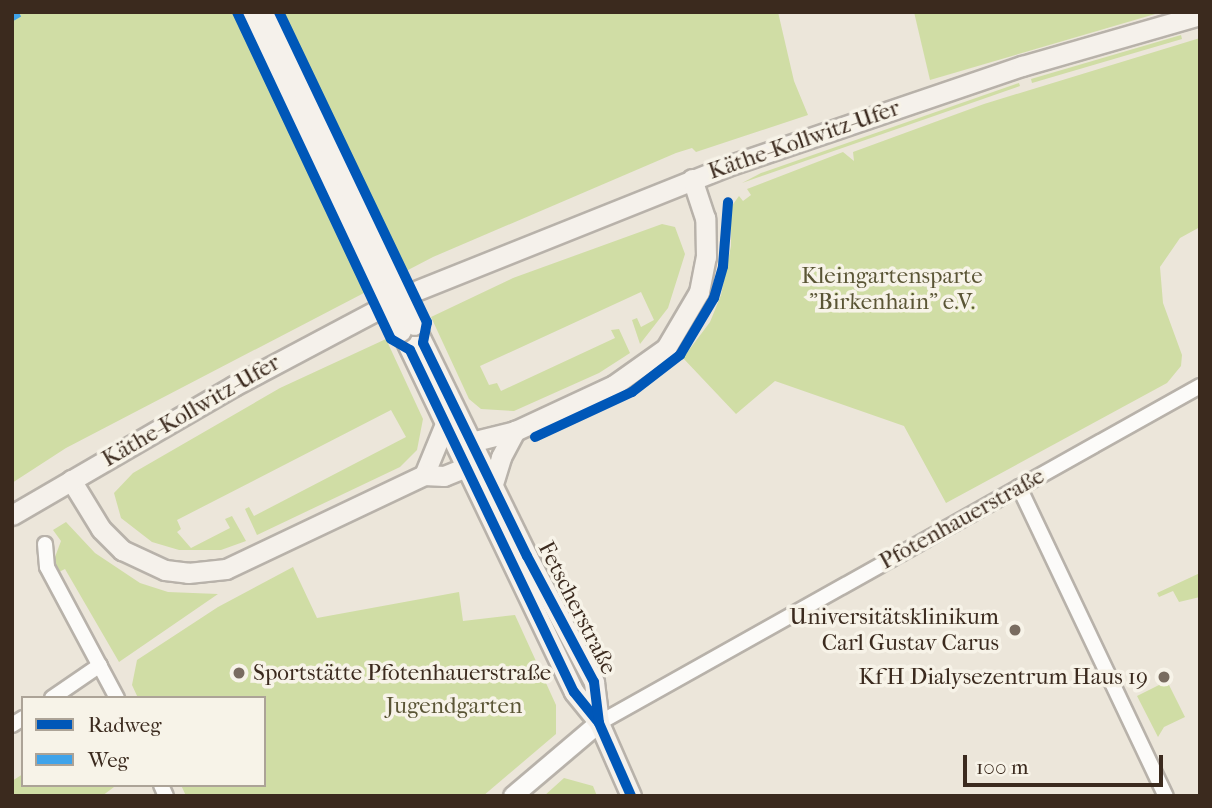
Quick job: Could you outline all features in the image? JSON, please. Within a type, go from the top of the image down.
[{"type":"main road","points":[[250,12],[408,328]]},
{"type":"main road","points":[[266,12],[408,328]]},
{"type":"main road","name":"Käthe-Kollwitz-Ufer","points":[[418,290],[692,179],[1022,66],[1200,15]]},
{"type":"main road","points":[[471,442],[515,431],[636,371],[666,348],[699,292],[706,257],[705,218],[692,179]]},
{"type":"main road","name":"Käthe-Kollwitz-Ufer","points":[[12,515],[373,312]]},
{"type":"main road","name":"Fetscherstraße","points":[[408,328],[464,468],[574,692],[600,723]]},
{"type":"main road","name":"Fetscherstraße","points":[[408,328],[471,442],[594,682],[600,723]]},
{"type":"main road","points":[[424,475],[445,424]]},
{"type":"main road","points":[[492,487],[501,457],[515,431]]},
{"type":"main road","points":[[71,480],[101,529],[122,550],[165,570],[188,573],[226,569],[424,475],[444,476],[464,468]]},
{"type":"main road","points":[[600,723],[631,796]]},
{"type":"street","name":"Pfotenhauerstraße","points":[[600,723],[1200,386]]},
{"type":"street","points":[[1019,487],[1166,796]]},
{"type":"street","points":[[45,544],[47,567],[116,696]]},
{"type":"street","points":[[55,696],[100,665]]},
{"type":"street","points":[[513,796],[600,723]]},
{"type":"green space","points":[[12,12],[778,12],[794,81],[808,115],[696,152],[692,148],[676,153],[433,257],[66,448],[12,483]]},
{"type":"green space","points":[[914,12],[1162,12],[930,80]]},
{"type":"green space","points":[[1181,35],[1182,39],[1032,83],[1031,79]]},
{"type":"green space","name":"Kleingartensparte \"Birkenhain\" e.V.","points":[[1200,38],[1200,227],[1180,238],[1160,267],[1163,303],[1182,355],[1181,366],[1167,383],[946,503],[904,426],[775,381],[736,414],[683,358],[710,322],[721,295],[731,246],[731,207],[739,196],[743,201],[751,195],[747,189],[843,152],[854,161],[853,152],[984,104]]},
{"type":"green space","points":[[1019,83],[1020,86],[742,183],[761,173]]},
{"type":"green space","points":[[662,224],[675,227],[685,254],[668,308],[640,344],[632,320],[637,318],[641,327],[654,320],[641,292],[480,366],[489,385],[497,383],[501,391],[615,338],[611,330],[619,329],[630,353],[599,373],[514,411],[481,409],[469,399],[431,317],[513,278]]},
{"type":"green space","points":[[386,339],[423,419],[417,450],[400,467],[257,535],[245,509],[249,507],[254,516],[406,437],[391,410],[177,520],[181,529],[177,532],[191,548],[230,528],[225,519],[232,516],[246,541],[221,550],[179,550],[152,542],[121,518],[114,493],[133,473],[280,388]]},
{"type":"green space","points":[[66,522],[95,553],[140,583],[168,592],[218,594],[119,662],[65,569],[57,573],[52,565],[61,541],[53,530]]},
{"type":"green space","name":"Jugendgarten","points":[[293,567],[317,618],[459,592],[463,621],[515,615],[556,705],[556,734],[483,796],[186,796],[182,787],[266,787],[266,696],[137,696],[132,685],[137,660],[218,607]]},
{"type":"green space","points":[[1200,573],[1200,597],[1179,602],[1173,591],[1159,597],[1157,593]]},
{"type":"green space","points":[[1167,681],[1185,717],[1164,727],[1158,737],[1137,696]]},
{"type":"green space","points":[[21,775],[21,787],[114,787],[102,796],[12,796],[12,781]]},
{"type":"green space","points":[[564,778],[593,786],[597,796],[544,796]]},
{"type":"marked path","points":[[12,16],[19,12]]},
{"type":"cycle path","points":[[237,12],[391,339],[410,350],[574,692],[599,723]]},
{"type":"cycle path","points":[[279,12],[427,322],[423,343],[527,556],[594,682],[599,723],[631,796]]},
{"type":"cycle path","points":[[535,437],[632,392],[680,355],[714,298],[723,266],[728,202]]},
{"type":"place","name":"Universitätsklinikum Carl Gustav Carus","points":[[1015,630]]},
{"type":"place","name":"Sportstätte Pfotenhauerstraße","points":[[239,673]]},
{"type":"place","name":"KfH Dialysezentrum Haus 19","points":[[1164,677]]}]
